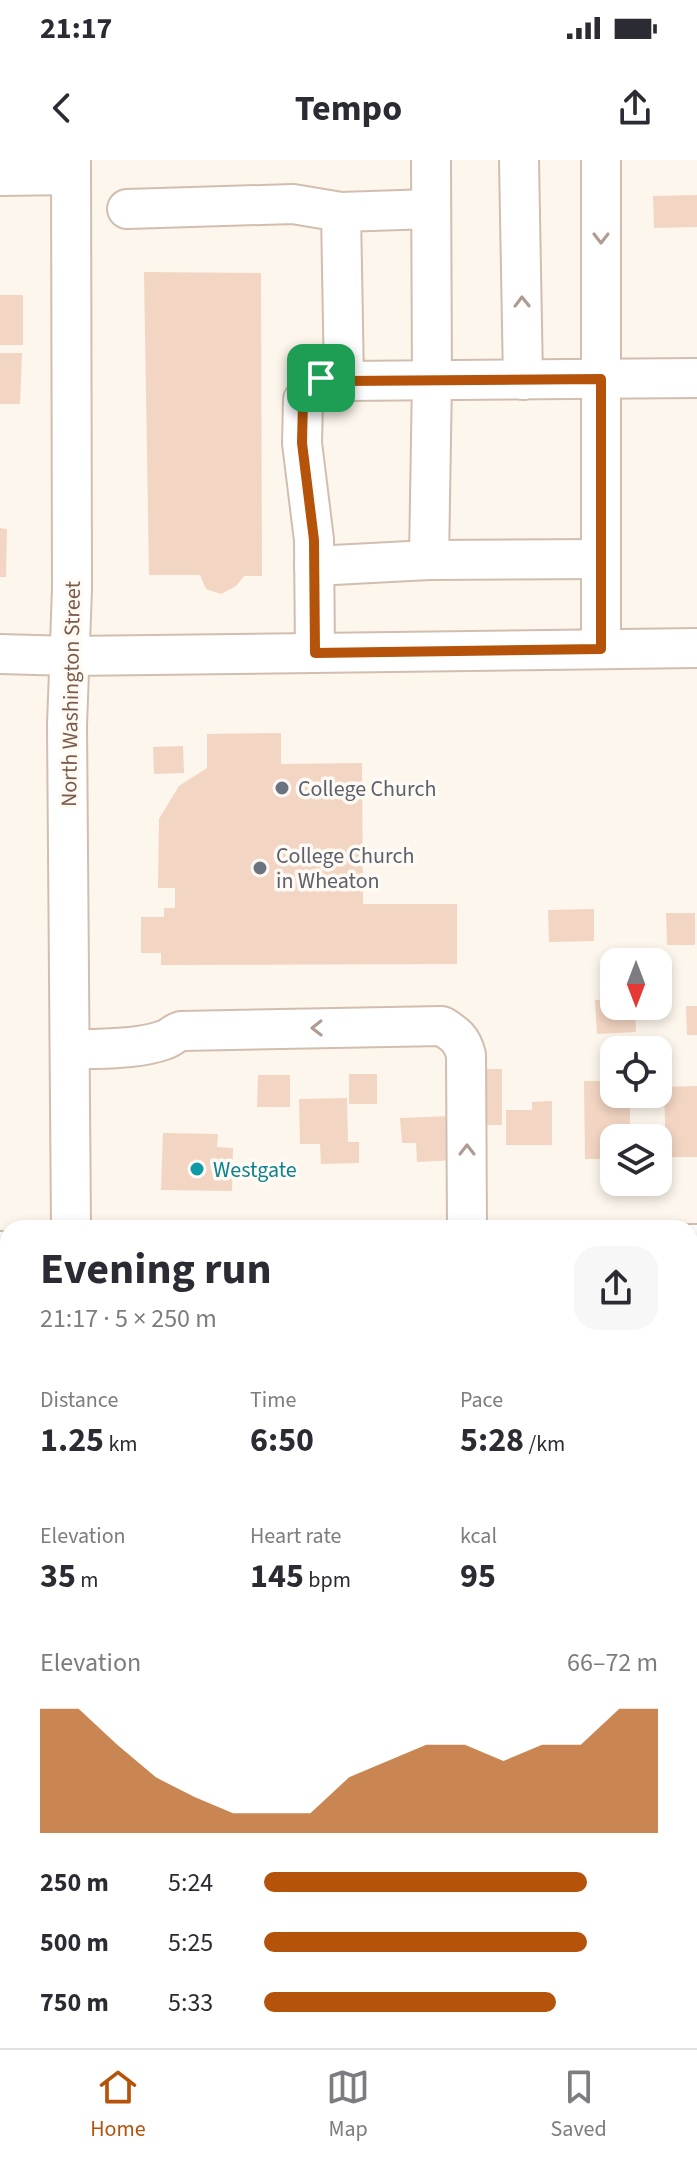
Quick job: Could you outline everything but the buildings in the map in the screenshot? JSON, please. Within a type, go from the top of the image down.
[{"type":"street","points":[[429,560],[431,160]]},
{"type":"street","points":[[519,160],[523,380]]},
{"type":"street","points":[[601,160],[601,649]]},
{"type":"street","points":[[0,176],[71,168]]},
{"type":"street","name":"North Washington Street","points":[[71,168],[72,589],[67,725],[71,1220]]},
{"type":"street","points":[[127,209],[293,204],[341,212],[431,209]]},
{"type":"street","points":[[341,212],[344,381]]},
{"type":"street","points":[[315,653],[314,540],[302,443],[303,400],[321,378],[344,381],[697,378]]},
{"type":"street","points":[[314,566],[429,560],[601,559]]},
{"type":"street","points":[[0,654],[70,656],[697,648]]},
{"type":"street","points":[[70,1050],[143,1045],[168,1039],[181,1031],[442,1026],[456,1034],[463,1043],[466,1055],[467,1220]]},
{"type":"place","name":"College Church","points":[[282,788]]},
{"type":"place","name":"College Church in Wheaton","points":[[260,868]]},
{"type":"place","name":"Westgate","points":[[197,1169]]},
{"type":"route","points":[[321,378],[344,381],[601,379],[601,649],[315,653],[314,540],[302,443],[303,400],[321,378]]}]
